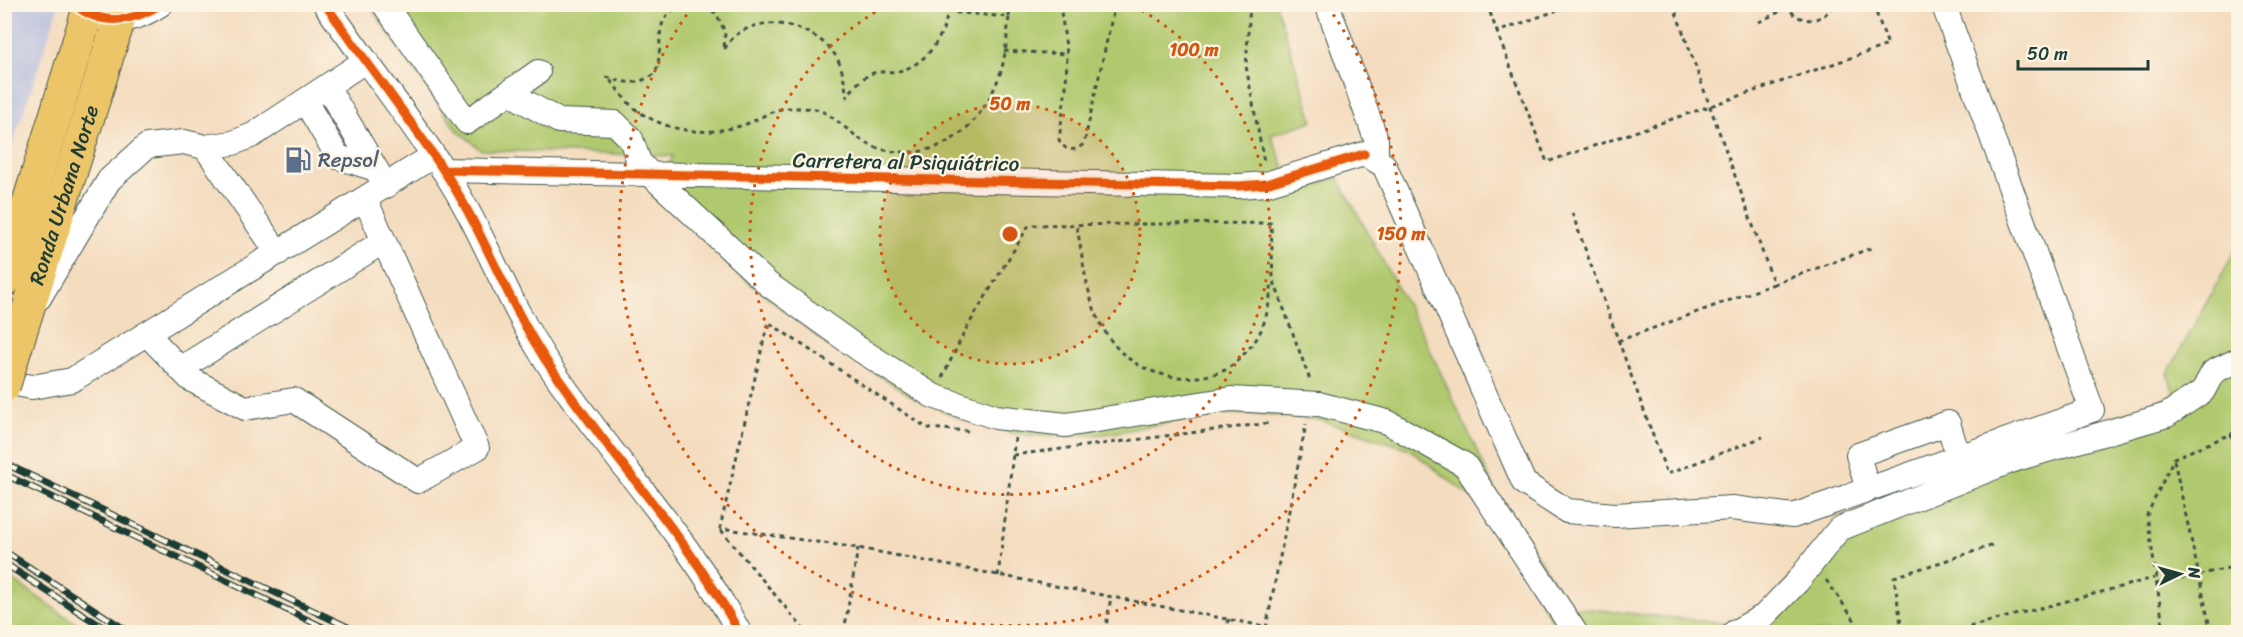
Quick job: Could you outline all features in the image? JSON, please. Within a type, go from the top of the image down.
[{"type":"main road","name":"Ronda Urbana Norte","points":[[4,281],[84,8]]},
{"type":"main road","name":"Ronda Urbana Norte","points":[[4,384],[121,13]]},
{"type":"street","points":[[84,8],[142,15],[161,4]]},
{"type":"street","points":[[325,4],[438,163],[544,358],[582,413],[689,553],[739,633]]},
{"type":"street","points":[[384,4],[467,122],[538,72]]},
{"type":"street","points":[[1328,4],[1376,139],[1370,157],[1384,165],[1524,483],[1567,511],[1615,515],[1732,508],[1793,516],[2092,410],[1944,6]]},
{"type":"street","points":[[21,331],[109,180],[147,146],[184,142],[205,147],[233,143],[253,135],[365,61]]},
{"type":"street","points":[[327,87],[381,177]]},
{"type":"street","points":[[513,89],[520,99],[560,121],[615,123],[631,139],[639,162],[652,176],[768,284],[859,349],[933,396],[996,417],[1066,425],[1231,399],[1387,422],[1465,465],[1575,633]]},
{"type":"street","points":[[305,101],[338,157],[381,177]]},
{"type":"street","points":[[205,147],[278,254]]},
{"type":"street","name":"Carretera al Psiquiátrico","points":[[438,163],[652,176],[1239,186],[1266,184],[1370,157]]},
{"type":"street","points":[[4,384],[32,387],[72,380],[364,199],[381,177],[438,163]]},
{"type":"street","points":[[147,334],[190,379],[245,408],[294,400],[418,480],[477,448],[364,199]]},
{"type":"street","points":[[180,369],[384,241]]},
{"type":"street","points":[[1735,633],[1764,616],[1839,529],[2013,460],[2167,415],[2203,392],[2213,372],[2238,360]]},
{"type":"street","points":[[1868,490],[1858,454],[1948,423],[1959,459]]},
{"type":"path","points":[[1009,18],[948,12],[945,27],[938,40],[920,60],[900,71],[868,75],[847,96],[839,61],[832,51],[810,32],[780,24],[757,26],[733,37],[724,50],[724,32],[716,14],[694,4],[675,9],[662,24],[658,37],[659,59],[655,74],[640,83],[632,84],[608,77],[636,110],[661,124],[690,132],[747,124],[772,110],[789,107],[817,110],[850,134],[880,149],[921,153],[953,141],[980,114],[1001,71],[1009,18],[1010,4]]},
{"type":"path","points":[[1060,4],[1067,54],[1066,88],[1059,140],[1063,147],[1076,150],[1084,144],[1115,4]]},
{"type":"path","points":[[1250,4],[1246,66],[1265,168]]},
{"type":"path","points":[[1486,4],[1547,162],[1887,45],[1873,4]]},
{"type":"path","points":[[1497,32],[1575,4]]},
{"type":"path","points":[[1673,4],[1774,284]]},
{"type":"path","points":[[1760,21],[1787,6],[1799,18],[1814,20],[1828,13],[1834,4]]},
{"type":"path","points":[[1004,51],[1067,54]]},
{"type":"path","points":[[1572,213],[1667,474],[1763,437]]},
{"type":"path","points":[[933,396],[966,329],[1029,225],[1077,227],[1271,223],[1273,279],[1270,305],[1257,338],[1226,370],[1186,378],[1148,371],[1119,349],[1102,326],[1090,303],[1077,227]]},
{"type":"path","points":[[1618,341],[1874,247]]},
{"type":"path","points":[[1266,628],[1313,411],[1273,279]]},
{"type":"path","points":[[720,528],[768,322],[927,428],[971,431]]},
{"type":"path","points":[[1014,455],[1272,423]]},
{"type":"path","points":[[2164,633],[2146,515],[2174,458],[2238,431]]},
{"type":"path","points":[[998,576],[1016,434]]},
{"type":"path","points":[[2231,434],[2238,468]]},
{"type":"path","points":[[2174,458],[2211,633]]},
{"type":"path","points":[[720,528],[858,548],[1294,633]]},
{"type":"path","points":[[720,528],[806,633]]},
{"type":"path","points":[[1994,545],[1894,577],[1900,632],[1950,632],[2154,578]]},
{"type":"path","points":[[844,633],[858,548]]},
{"type":"path","points":[[1812,561],[1863,633]]},
{"type":"path","points":[[2156,584],[2238,566]]},
{"type":"path","points":[[1105,633],[1111,597]]},
{"type":"path","points":[[1226,633],[1229,619]]},
{"type":"shaded area","points":[[4,5],[59,5],[5,168]]},
{"type":"green space","points":[[369,5],[1276,5],[1313,121],[1271,135],[1294,192],[1338,178],[1423,335],[1497,494],[1570,607],[1723,623],[1741,622],[1764,607],[1833,529],[1990,462],[2174,395],[2168,373],[2238,245],[2238,632],[1558,632],[1493,514],[1409,449],[1320,420],[1219,413],[1107,434],[1058,437],[1015,434],[964,420],[915,398],[818,337],[732,269],[701,233],[652,196],[673,156],[481,150],[455,128]]},
{"type":"green space","points":[[4,574],[78,625],[79,632],[5,632]]},
{"type":"railway","points":[[4,463],[358,632]]},
{"type":"railway","points":[[4,474],[333,632]]},
{"type":"railway","points":[[4,551],[129,632]]},
{"type":"railway","points":[[4,563],[110,632]]},
{"type":"cycle path","points":[[74,4],[84,11],[106,19],[128,18],[161,4]]},
{"type":"cycle path","points":[[325,4],[444,171],[471,217],[518,313],[545,359],[695,561],[739,632]]},
{"type":"cycle path","points":[[443,170],[1239,186],[1266,184],[1364,154]]},
{"type":"place","name":"Repsol","points":[[298,160]]}]
